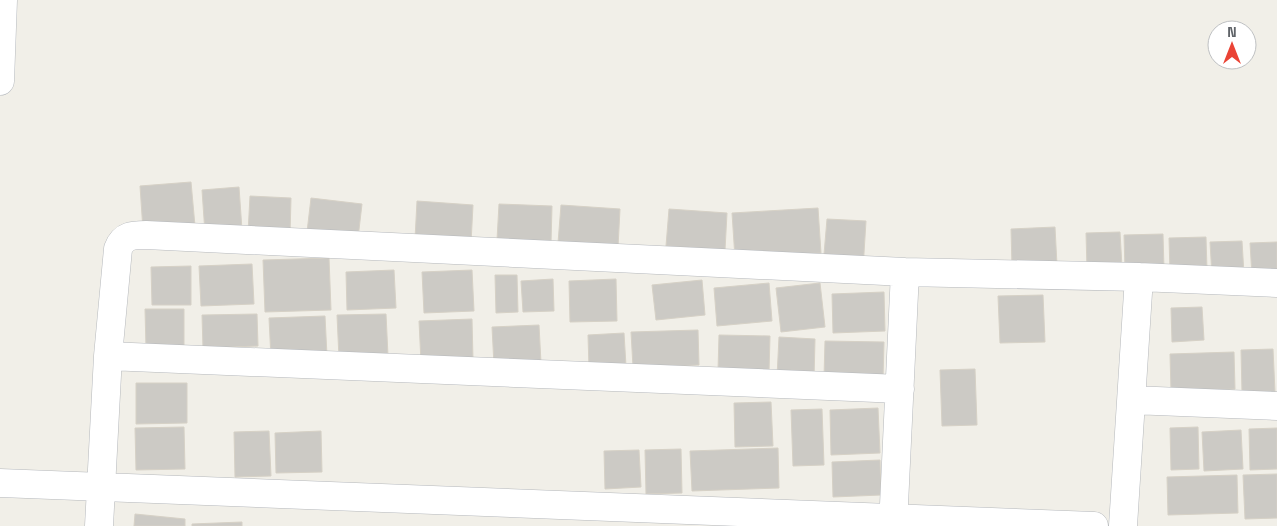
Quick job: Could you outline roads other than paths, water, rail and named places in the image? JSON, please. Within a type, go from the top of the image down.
[{"type":"street","points":[[0,81],[4,0]]},
{"type":"street","points":[[99,526],[108,356],[118,249],[121,241],[136,235],[905,272],[1139,277],[1277,283]]},
{"type":"street","points":[[893,522],[905,272]]},
{"type":"street","points":[[1123,526],[1139,277]]},
{"type":"street","points":[[108,356],[900,389]]},
{"type":"street","points":[[1132,400],[1277,406]]},
{"type":"street","points":[[0,483],[893,522],[1094,526]]}]
